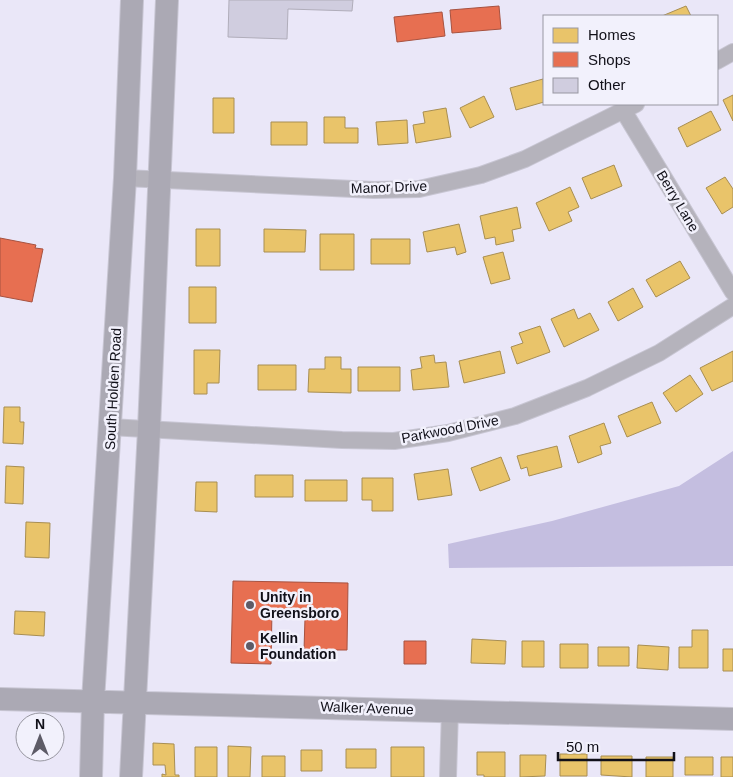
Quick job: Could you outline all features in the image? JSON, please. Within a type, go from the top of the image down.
[{"type":"main road","name":"South Holden Road","points":[[91,777],[93,701],[125,178],[132,0]]},
{"type":"main road","points":[[131,777],[168,0]]},
{"type":"main road","name":"Walker Avenue","points":[[0,699],[135,701],[733,719]]},
{"type":"street","points":[[718,60],[733,52]]},
{"type":"street","name":"Manor Drive","points":[[125,178],[374,190],[419,189],[481,175],[498,169],[630,107]]},
{"type":"street","name":"Berry Lane","points":[[630,107],[733,292]]},
{"type":"street","name":"Parkwood Drive","points":[[110,427],[394,441],[448,433],[515,416],[587,388],[659,353],[733,306]]},
{"type":"street","points":[[448,777],[450,710]]},
{"type":"shaded area","points":[[733,451],[733,566],[449,568],[448,544],[552,521],[679,486]]},
{"type":"building: Homes","points":[[686,6],[690,15],[664,15]]},
{"type":"building: Homes","points":[[543,79],[543,102],[516,110],[510,88]]},
{"type":"building: Homes","points":[[733,95],[733,121],[723,100]]},
{"type":"building: Homes","points":[[484,96],[494,117],[470,128],[460,108]]},
{"type":"building: Homes","points":[[213,98],[234,98],[234,133],[213,133]]},
{"type":"building: Homes","points":[[446,108],[451,137],[416,143],[413,125],[425,123],[423,112]]},
{"type":"building: Homes","points":[[711,111],[721,130],[687,147],[678,128]]},
{"type":"building: Homes","points":[[324,117],[345,117],[345,128],[358,128],[358,143],[324,143]]},
{"type":"building: Homes","points":[[407,120],[408,143],[378,145],[376,122]]},
{"type":"building: Homes","points":[[271,122],[307,122],[307,145],[271,145]]},
{"type":"building: Homes","points":[[614,165],[622,186],[591,199],[582,178]]},
{"type":"building: Homes","points":[[725,177],[733,189],[733,207],[722,214],[706,188]]},
{"type":"building: Homes","points":[[570,187],[579,207],[568,212],[572,221],[549,231],[536,203]]},
{"type":"building: Homes","points":[[517,207],[521,228],[512,230],[514,241],[496,245],[495,237],[485,239],[480,216]]},
{"type":"building: Homes","points":[[459,224],[466,252],[457,255],[455,247],[427,252],[423,232]]},
{"type":"building: Homes","points":[[196,229],[220,229],[220,266],[196,266]]},
{"type":"building: Homes","points":[[264,229],[306,230],[305,252],[264,252]]},
{"type":"building: Homes","points":[[320,234],[354,234],[354,270],[320,270]]},
{"type":"building: Homes","points":[[371,239],[410,239],[410,264],[371,264]]},
{"type":"building: Homes","points":[[503,252],[510,279],[491,284],[483,257]]},
{"type":"building: Homes","points":[[680,261],[690,278],[656,297],[646,280]]},
{"type":"building: Homes","points":[[189,287],[216,287],[216,323],[189,323]]},
{"type":"building: Homes","points":[[633,288],[643,307],[618,321],[608,302]]},
{"type":"building: Homes","points":[[574,309],[578,319],[590,313],[599,330],[564,347],[551,319]]},
{"type":"building: Homes","points":[[540,326],[550,352],[517,364],[511,347],[523,343],[519,333]]},
{"type":"building: Homes","points":[[194,350],[220,350],[219,383],[207,383],[207,394],[194,394]]},
{"type":"building: Homes","points":[[500,351],[505,373],[464,383],[459,361]]},
{"type":"building: Homes","points":[[733,351],[733,381],[712,391],[700,368]]},
{"type":"building: Homes","points":[[434,355],[435,363],[446,362],[449,387],[413,390],[411,370],[422,368],[420,357]]},
{"type":"building: Homes","points":[[325,357],[341,357],[341,369],[351,369],[351,393],[308,392],[309,369],[325,369]]},
{"type":"building: Homes","points":[[258,365],[296,365],[296,390],[258,390]]},
{"type":"building: Homes","points":[[358,367],[400,367],[400,391],[358,391]]},
{"type":"building: Homes","points":[[690,375],[703,394],[676,412],[663,393]]},
{"type":"building: Homes","points":[[652,402],[661,423],[627,437],[618,416]]},
{"type":"building: Homes","points":[[4,407],[20,407],[20,422],[24,422],[23,444],[3,443]]},
{"type":"building: Homes","points":[[604,423],[611,443],[600,446],[602,454],[578,463],[569,436]]},
{"type":"building: Homes","points":[[557,446],[562,467],[529,476],[527,467],[521,469],[517,456]]},
{"type":"building: Homes","points":[[501,457],[510,480],[480,491],[471,468]]},
{"type":"building: Homes","points":[[6,466],[24,467],[23,504],[5,503]]},
{"type":"building: Homes","points":[[448,469],[452,495],[418,500],[414,474]]},
{"type":"building: Homes","points":[[255,475],[293,475],[293,497],[255,497]]},
{"type":"building: Homes","points":[[362,478],[393,478],[393,511],[372,511],[372,500],[362,500]]},
{"type":"building: Homes","points":[[305,480],[347,480],[347,501],[305,501]]},
{"type":"building: Homes","points":[[196,482],[217,482],[217,512],[195,511]]},
{"type":"building: Homes","points":[[26,522],[50,523],[49,558],[25,557]]},
{"type":"building: Homes","points":[[15,611],[45,612],[44,636],[14,634]]},
{"type":"building: Homes","points":[[692,630],[708,630],[708,668],[679,668],[679,647],[692,647]]},
{"type":"building: Homes","points":[[472,639],[506,641],[505,664],[471,663]]},
{"type":"building: Homes","points":[[522,641],[544,641],[544,667],[522,667]]},
{"type":"building: Homes","points":[[560,644],[588,644],[588,668],[560,668]]},
{"type":"building: Homes","points":[[638,645],[669,647],[668,670],[637,668]]},
{"type":"building: Homes","points":[[598,647],[629,647],[629,666],[598,666]]},
{"type":"building: Homes","points":[[723,649],[733,649],[733,671],[723,671]]},
{"type":"building: Homes","points":[[153,743],[174,744],[175,775],[179,775],[179,777],[162,777],[162,774],[166,775],[165,765],[153,765]]},
{"type":"building: Homes","points":[[228,746],[251,747],[250,777],[228,777]]},
{"type":"building: Homes","points":[[195,747],[217,747],[217,777],[195,777]]},
{"type":"building: Homes","points":[[391,747],[424,747],[424,777],[391,777]]},
{"type":"building: Homes","points":[[346,749],[376,749],[376,768],[346,768]]},
{"type":"building: Homes","points":[[301,750],[322,750],[322,771],[301,771]]},
{"type":"building: Homes","points":[[477,752],[505,752],[505,777],[477,775]]},
{"type":"building: Homes","points":[[560,754],[587,754],[587,776],[560,776]]},
{"type":"building: Homes","points":[[520,755],[546,755],[545,776],[520,777]]},
{"type":"building: Homes","points":[[262,756],[285,756],[285,777],[262,777]]},
{"type":"building: Homes","points":[[601,756],[632,756],[632,777],[601,775]]},
{"type":"building: Homes","points":[[646,757],[673,757],[673,777],[646,777]]},
{"type":"building: Homes","points":[[685,757],[713,757],[713,775],[685,775]]},
{"type":"building: Homes","points":[[721,757],[733,757],[733,777],[721,777]]},
{"type":"building: Shops","points":[[499,6],[501,29],[452,33],[450,10]]},
{"type":"building: Shops","points":[[442,12],[445,36],[397,42],[394,17]]},
{"type":"building: Shops","points":[[0,238],[36,245],[35,248],[43,249],[32,302],[0,296]]},
{"type":"building: Shops","points":[[233,581],[348,583],[347,650],[304,650],[305,618],[277,618],[277,610],[272,610],[271,664],[231,663]]},
{"type":"building: Shops","points":[[404,641],[426,641],[426,664],[404,664]]},
{"type":"building: Other","points":[[229,0],[353,0],[352,11],[288,9],[287,39],[228,37]]},
{"type":"place","name":"Unity in Greensboro","points":[[250,605]]},
{"type":"place","name":"Kellin Foundation","points":[[250,646]]}]
